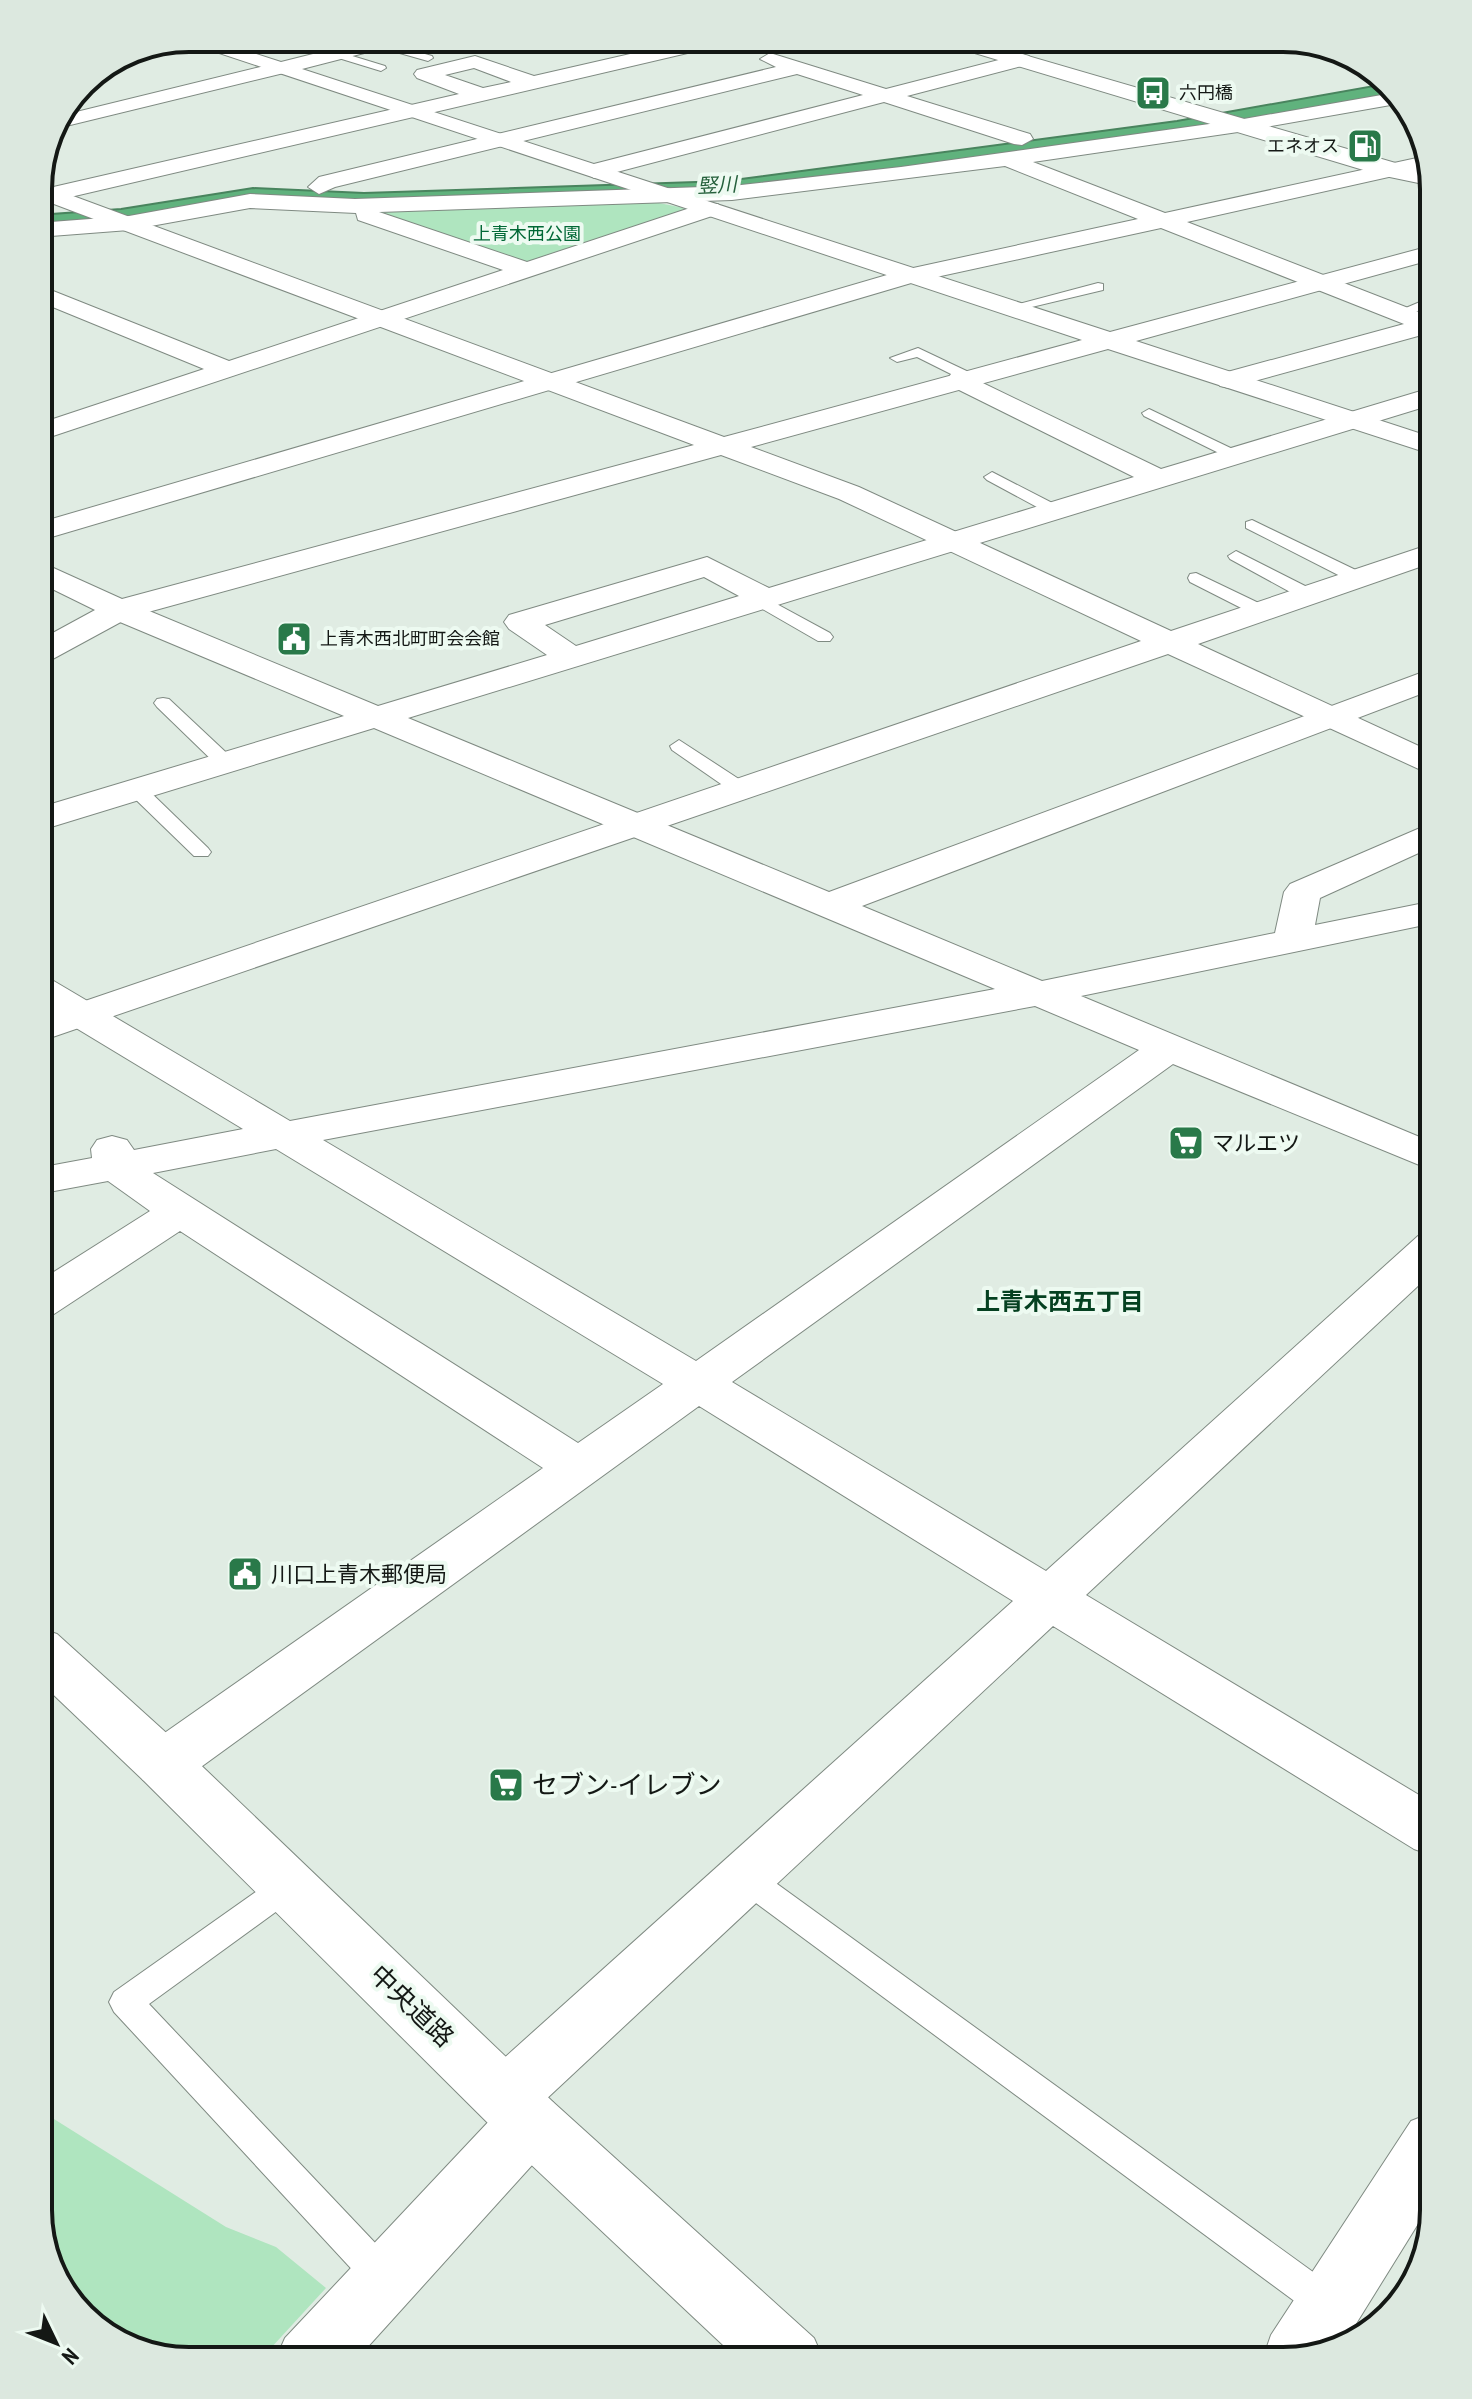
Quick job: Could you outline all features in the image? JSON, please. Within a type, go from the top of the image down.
[{"type":"street","points":[[231,52],[1420,442]]},
{"type":"street","points":[[71,119],[341,52]]},
{"type":"street","points":[[52,197],[534,83],[690,52]]},
{"type":"street","points":[[752,52],[1022,139]]},
{"type":"street","points":[[994,52],[1419,177]]},
{"type":"street","points":[[594,171],[1022,60]]},
{"type":"street","points":[[482,95],[424,74],[475,62],[534,83]]},
{"type":"street","points":[[319,187],[327,182],[797,68]]},
{"type":"street","points":[[52,229],[126,222],[250,201],[355,206],[671,195],[785,187],[1235,125],[1387,100]]},
{"type":"street","points":[[89,209],[241,185],[354,190],[719,178],[1200,115]]},
{"type":"street","points":[[1005,158],[1322,283],[1420,318]]},
{"type":"street","points":[[52,528],[913,275],[1417,164]]},
{"type":"street","points":[[52,428],[785,187]]},
{"type":"street","points":[[52,201],[89,209],[126,222],[849,493],[1420,759]]},
{"type":"street","points":[[355,206],[362,214],[526,270]]},
{"type":"street","points":[[52,646],[119,610],[1420,256]]},
{"type":"street","points":[[52,298],[229,370]]},
{"type":"street","points":[[52,319],[82,310]]},
{"type":"street","points":[[1229,380],[1420,325]]},
{"type":"street","points":[[965,379],[1159,479]]},
{"type":"street","points":[[52,816],[1420,399]]},
{"type":"street","points":[[52,1025],[1420,557]]},
{"type":"street","points":[[573,658],[520,622],[707,566],[763,599]]},
{"type":"street","points":[[52,577],[119,610],[1420,1152]]},
{"type":"street","points":[[830,905],[1420,683]]},
{"type":"street","points":[[1294,932],[1303,892],[1420,839]]},
{"type":"street","points":[[1294,932],[1420,898]]},
{"type":"street","points":[[52,1176],[113,1155],[1026,987],[1294,932],[1420,914]]},
{"type":"street","points":[[52,996],[699,1384],[1420,1824]]},
{"type":"street","points":[[163,1764],[1170,1047]]},
{"type":"street","points":[[52,1156],[113,1155],[180,1211],[580,1468]]},
{"type":"street","points":[[52,1294],[180,1211]]},
{"type":"street","points":[[322,2347],[384,2278],[518,2109],[744,1877],[1420,1259]]},
{"type":"street","name":"中央道路","points":[[52,1661],[163,1764],[518,2109],[775,2347]]},
{"type":"street","points":[[1303,2346],[1420,2163]]},
{"type":"lane","points":[[408,52],[428,58]]},
{"type":"lane","points":[[336,54],[381,68]]},
{"type":"lane","points":[[1011,308],[1098,287]]},
{"type":"lane","points":[[897,358],[918,352],[965,379]]},
{"type":"lane","points":[[1149,413],[1236,456]]},
{"type":"lane","points":[[992,477],[1054,510]]},
{"type":"lane","points":[[1252,525],[1358,578]]},
{"type":"lane","points":[[1236,556],[1309,595]]},
{"type":"lane","points":[[1196,578],[1261,611]]},
{"type":"lane","points":[[763,599],[824,637]]},
{"type":"lane","points":[[163,703],[226,763]]},
{"type":"lane","points":[[679,746],[741,789]]},
{"type":"lane","points":[[137,790],[201,852]]},
{"type":"lane","points":[[744,1877],[1329,2305]]},
{"type":"lane","points":[[288,1886],[126,2002],[384,2278]]},
{"type":"green space","name":"上青木西公園","points":[[649,201],[684,208],[681,214],[534,263],[517,263],[376,216],[380,210]]},
{"type":"green space","points":[[52,2118],[226,2227],[276,2247],[326,2288],[272,2347],[180,2347],[128,2333],[99,2313],[96,2303],[86,2300],[66,2271],[57,2246],[52,2210]]},
{"type":"water","name":"竪川","points":[[1373,86],[1384,97],[1264,118],[756,188],[386,203],[274,199],[138,219],[52,227],[52,214],[121,209],[253,188],[364,193],[726,181],[1177,121]]},
{"type":"place","name":"六円橋","points":[[1153,93]]},
{"type":"place","name":"エネオス","points":[[1365,146]]},
{"type":"place","name":"上青木西北町町会会館","points":[[294,639]]},
{"type":"place","name":"マルエツ","points":[[1186,1143]]},
{"type":"place","name":"川口上青木郵便局","points":[[245,1574]]},
{"type":"place","name":"セブン-イレブン","points":[[506,1785]]},
{"type":"district","name":"上青木西五丁目","points":[[1060,1302]]}]
